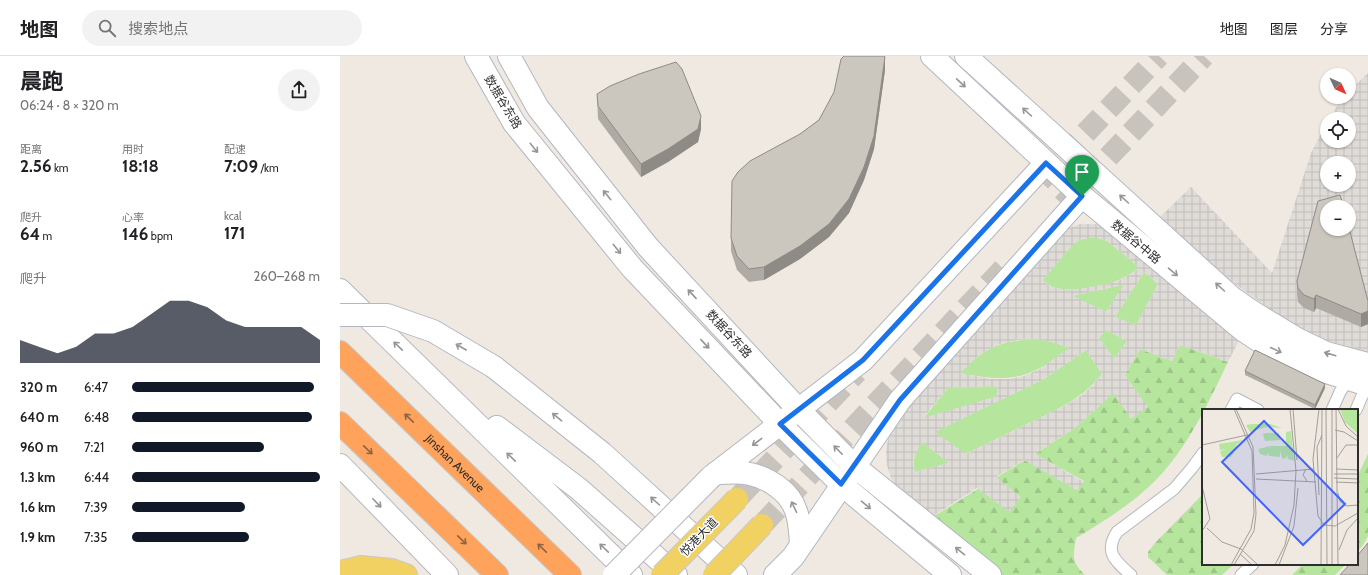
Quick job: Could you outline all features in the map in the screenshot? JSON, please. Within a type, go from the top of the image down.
[{"type":"highway","name":"Jinshan Avenue","points":[[340,352],[570,575]]},
{"type":"highway","points":[[340,423],[497,575]]},
{"type":"main road","name":"数据谷东路","points":[[476,56],[514,123],[628,262],[780,424],[841,484],[950,575]]},
{"type":"main road","name":"数据谷东路","points":[[509,56],[538,108],[648,247],[798,410],[854,466],[990,575]]},
{"type":"main road","name":"数据谷中路","points":[[932,56],[1082,196],[1243,330],[1267,346],[1317,369],[1361,384]]},
{"type":"main road","name":"数据谷中路","points":[[966,56],[1231,297],[1251,311],[1326,353],[1368,364]]},
{"type":"main road","points":[[614,575],[713,475],[863,360],[1046,163]]},
{"type":"main road","points":[[775,575],[797,551],[841,484],[900,400],[1082,196]]},
{"type":"main road","points":[[340,290],[631,575]]},
{"type":"main road","points":[[340,315],[387,315],[433,331],[494,367],[602,453],[736,575]]},
{"type":"main road","points":[[422,371],[579,489],[676,575]]},
{"type":"main road","points":[[340,465],[447,575]]},
{"type":"main road","points":[[713,475],[749,474],[761,477],[771,482],[781,490],[796,510],[797,551]]},
{"type":"main road","name":"悦港大道","points":[[662,575],[737,499]]},
{"type":"main road","points":[[714,575],[762,524]]},
{"type":"main road","points":[[340,572],[361,567],[392,570],[406,575]]},
{"type":"lane","points":[[1332,409],[1340,392],[1361,384],[1362,396],[1356,409]]},
{"type":"lane","points":[[1234,409],[1237,399],[1256,409]]},
{"type":"lane","points":[[1131,575],[1112,555],[1112,540],[1117,532],[1174,488],[1202,454]]},
{"type":"lane","points":[[1136,575],[1116,556],[1116,542],[1124,533],[1168,499],[1193,474],[1202,462]]},
{"type":"lane","points":[[1241,575],[1252,565]]},
{"type":"lane","points":[[1252,575],[1262,565]]},
{"type":"green space","points":[[1098,238],[1107,241],[1139,267],[1132,273],[1112,283],[1076,290],[1056,288],[1050,286],[1042,280],[1070,248],[1079,240]]},
{"type":"green space","points":[[1144,272],[1158,284],[1136,326],[1115,317]]},
{"type":"green space","points":[[1125,284],[1106,312],[1072,296],[1118,286]]},
{"type":"green space","points":[[1106,330],[1127,341],[1114,359],[1099,338]]},
{"type":"green space","points":[[1035,339],[1052,342],[1070,348],[1042,367],[1030,373],[1018,376],[993,378],[960,373],[977,357],[993,347],[1012,342]]},
{"type":"green space","points":[[1180,345],[1228,362],[1208,404],[1205,409],[1202,409],[1202,414],[1192,431],[1165,470],[1135,499],[1112,516],[1076,538],[1074,558],[1077,566],[1085,575],[1000,575],[931,518],[1025,460],[1077,490],[1084,481],[1035,454],[1076,427],[1113,392],[1147,407],[1125,375],[1140,349],[1172,361]]},
{"type":"green space","points":[[1086,350],[1102,374],[1087,390],[1069,403],[965,454],[934,432],[1044,379]]},
{"type":"green space","points":[[996,387],[998,392],[995,397],[923,419],[948,388]]},
{"type":"green space","points":[[922,442],[949,463],[915,472],[915,457]]},
{"type":"green space","points":[[1368,454],[1368,536],[1358,551],[1358,475]]},
{"type":"green space","points":[[1202,495],[1202,565],[1233,565],[1222,575],[1167,575],[1148,557],[1148,552]]},
{"type":"green space","points":[[1302,565],[1345,565],[1335,575],[1292,575]]},
{"type":"shaded area","points":[[1368,73],[1368,351],[1320,340],[1288,322],[1235,284],[1170,230],[1159,218],[1191,187],[1272,273],[1311,153],[1320,136],[1320,148],[1356,148],[1356,112],[1333,112],[1338,104],[1356,104],[1356,84]]},
{"type":"shaded area","points":[[1080,224],[1095,224],[1109,228],[1240,339],[1228,362],[1180,345],[1172,361],[1140,349],[1125,375],[1148,407],[1131,419],[1113,393],[1076,427],[1035,454],[1084,482],[1077,490],[1024,460],[996,477],[1021,497],[1009,512],[977,488],[930,518],[898,490],[891,478],[887,465],[886,450],[894,421],[1057,238],[1069,228]],"holes":[[[1098,238],[1107,241],[1139,267],[1133,273],[1118,281],[1071,290],[1054,288],[1042,281],[1070,248],[1079,240]],[[1144,272],[1158,284],[1136,325],[1115,317]],[[1124,284],[1106,312],[1073,296],[1118,286]],[[1106,330],[1127,341],[1114,359],[1099,338]],[[1035,339],[1052,342],[1069,348],[1040,369],[1024,376],[1008,379],[991,379],[960,373],[979,355],[997,345],[1017,340]],[[1086,350],[1102,374],[1082,395],[1066,405],[966,454],[935,432],[1044,379]],[[993,386],[996,387],[998,392],[995,397],[923,418],[948,388]],[[922,442],[949,463],[915,472],[913,464],[914,457]]]},
{"type":"building","points":[[844,56],[885,57],[874,136],[864,167],[849,199],[829,224],[800,246],[764,267],[749,269],[737,256],[731,238],[732,181],[738,172],[750,161],[800,134],[819,120],[834,92],[841,59]]},
{"type":"building","points":[[676,62],[682,69],[701,116],[698,129],[668,149],[641,164],[598,106],[597,94],[610,86],[639,74]]},
{"type":"building","points":[[1340,195],[1342,200],[1322,200]]},
{"type":"building","points":[[1320,200],[1320,236],[1351,236],[1368,301],[1368,311],[1361,314],[1316,295],[1314,299],[1304,295],[1298,288],[1297,281],[1318,201]]},
{"type":"building","points":[[1255,350],[1325,384],[1315,405],[1245,371]]},
{"type":"building","points":[[1368,543],[1368,575],[1340,575],[1349,565],[1358,565],[1358,555]]},
{"type":"tunnel","points":[[1040,181],[1159,56]]},
{"type":"tunnel","points":[[1063,205],[1204,56]]},
{"type":"tunnel","points":[[762,525],[1006,266]]},
{"type":"tunnel","points":[[737,499],[857,372]]},
{"type":"route","points":[[1046,163],[1082,196],[900,400],[841,484],[780,424],[863,360],[1046,163]]}]
